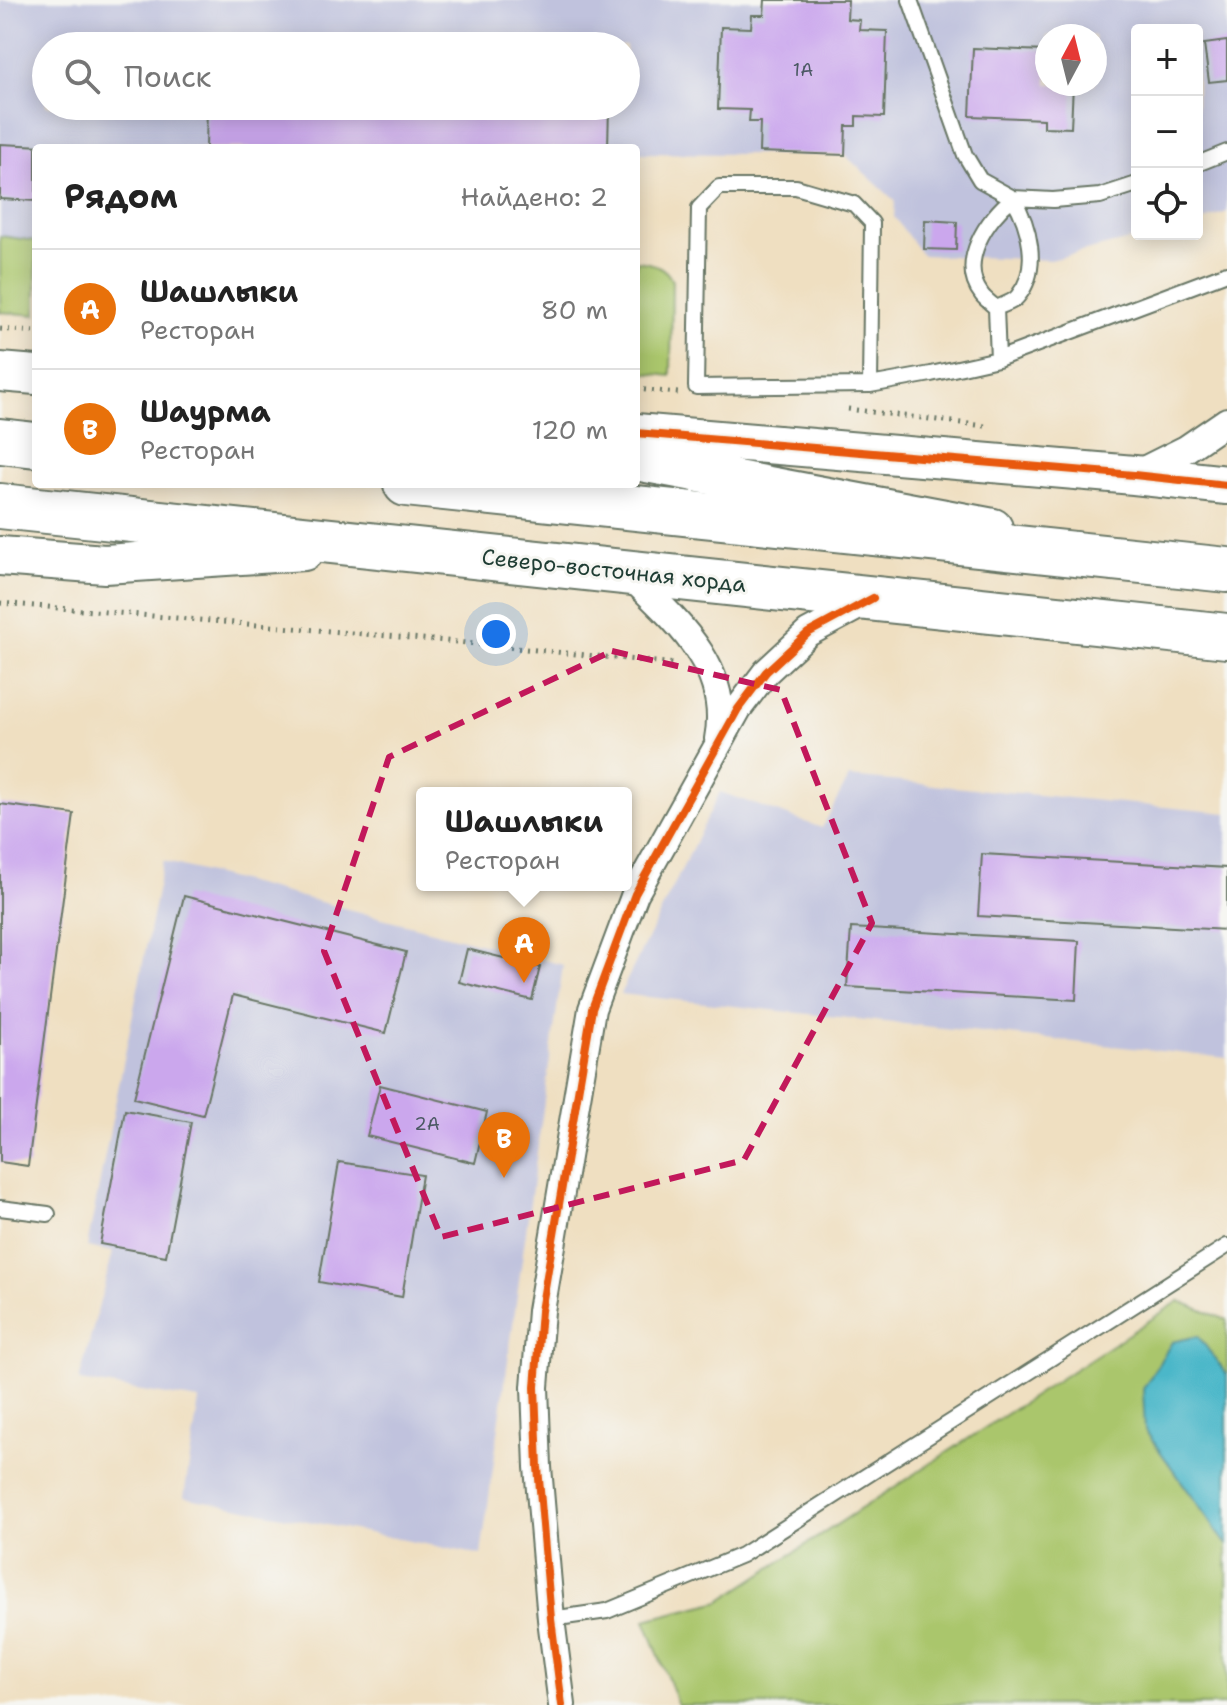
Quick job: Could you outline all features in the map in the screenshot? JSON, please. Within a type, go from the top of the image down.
[{"type":"highway","points":[[0,441],[32,445]]},
{"type":"highway","points":[[444,488],[1208,568]]},
{"type":"highway","name":"Северо-восточная хорда","points":[[0,506],[1227,636]]},
{"type":"street","points":[[0,372],[32,375]]},
{"type":"street","points":[[1134,475],[1186,449],[1227,421]]},
{"type":"street","points":[[640,433],[1227,485]]},
{"type":"street","points":[[640,462],[1208,568]]},
{"type":"street","points":[[0,556],[105,564],[380,546]]},
{"type":"street","points":[[625,570],[676,620],[710,667],[721,706],[716,750]]},
{"type":"street","points":[[562,1705],[538,1467],[535,1387],[541,1311],[592,1009],[635,894],[738,709],[766,672],[808,633],[873,598]]},
{"type":"street","points":[[1013,613],[1227,657]]},
{"type":"lane","points":[[910,0],[965,155],[980,180],[1013,198],[1053,200],[1100,196],[1131,186]]},
{"type":"lane","points":[[1203,162],[1227,152]]},
{"type":"lane","points":[[870,385],[872,223],[854,204],[796,187],[719,187],[699,208],[696,387],[870,385],[998,359],[1227,273]]},
{"type":"lane","points":[[998,359],[996,308],[982,295],[973,277],[974,256],[986,224],[998,209],[1013,198]]},
{"type":"lane","points":[[996,308],[1017,298],[1028,278],[1031,259],[1027,229],[1013,198]]},
{"type":"lane","points":[[0,1208],[48,1214]]},
{"type":"lane","points":[[551,1619],[607,1611],[742,1555],[1227,1246]]},
{"type":"path","points":[[0,329],[32,332]]},
{"type":"path","points":[[640,389],[682,393]]},
{"type":"path","points":[[834,408],[987,426]]},
{"type":"path","points":[[0,603],[678,664]]},
{"type":"highlighted area","points":[[612,651],[781,690],[872,923],[744,1160],[441,1237],[324,951],[389,757]]},
{"type":"shaded area","points":[[0,0],[1227,0],[1227,212],[1203,221],[1203,24],[1131,24],[1131,240],[1050,260],[922,255],[894,217],[895,201],[845,155],[640,153],[640,144],[32,144],[32,240],[0,236]]},
{"type":"shaded area","points":[[849,777],[1227,813],[1227,1058],[620,994],[720,792],[822,828]]},
{"type":"shaded area","points":[[163,861],[563,965],[481,1555],[184,1497],[199,1400],[79,1381],[113,1252],[87,1247]]},
{"type":"green space","points":[[0,236],[32,240],[32,315],[0,312]]},
{"type":"green space","points":[[640,262],[662,268],[672,281],[671,376],[640,372]]},
{"type":"green space","points":[[1179,1301],[1227,1320],[1227,1375],[1198,1336],[1172,1342],[1145,1430],[1227,1545],[1227,1705],[678,1705],[645,1620],[720,1601]]},
{"type":"water","points":[[1198,1336],[1227,1375],[1227,1545],[1145,1430],[1143,1389],[1172,1342]]},
{"type":"building","points":[[765,0],[848,0],[847,19],[860,20],[859,30],[887,31],[884,117],[856,116],[856,126],[846,126],[845,155],[759,152],[760,122],[749,122],[750,110],[718,109],[721,27],[751,28],[752,15],[764,15]]},
{"type":"building","points":[[1227,41],[1227,80],[1209,82],[1204,44]]},
{"type":"building","points":[[973,48],[1035,51],[1035,96],[1072,96],[1071,128],[1044,127],[1044,119],[970,116]]},
{"type":"building","points":[[207,120],[609,120],[608,144],[206,144]]},
{"type":"building","points":[[0,144],[32,145],[32,201],[0,199]]},
{"type":"building","points":[[925,220],[957,222],[956,250],[924,249]]},
{"type":"building","points":[[0,804],[74,814],[28,1166],[0,1162]]},
{"type":"building","points":[[982,854],[1227,868],[1227,930],[978,916]]},
{"type":"building","points":[[184,896],[406,952],[386,1033],[233,995],[203,1115],[134,1098]]},
{"type":"building","points":[[851,928],[1079,941],[1076,1000],[847,987]]},
{"type":"building","points":[[467,949],[540,967],[532,1000],[459,982]]},
{"type":"building","points":[[380,1085],[487,1112],[475,1163],[367,1136]]},
{"type":"building","points":[[125,1110],[191,1122],[166,1256],[100,1244]]},
{"type":"building","points":[[339,1162],[422,1175],[402,1297],[319,1282]]},
{"type":"cycle path","points":[[640,433],[1227,485]]},
{"type":"cycle path","points":[[562,1705],[538,1467],[535,1387],[541,1311],[592,1009],[635,894],[738,709],[766,672],[808,633],[873,598]]},
{"type":"place","name":"Шашлыки","points":[[524,983]]},
{"type":"place","name":"Шаурма","points":[[504,1178]]}]
